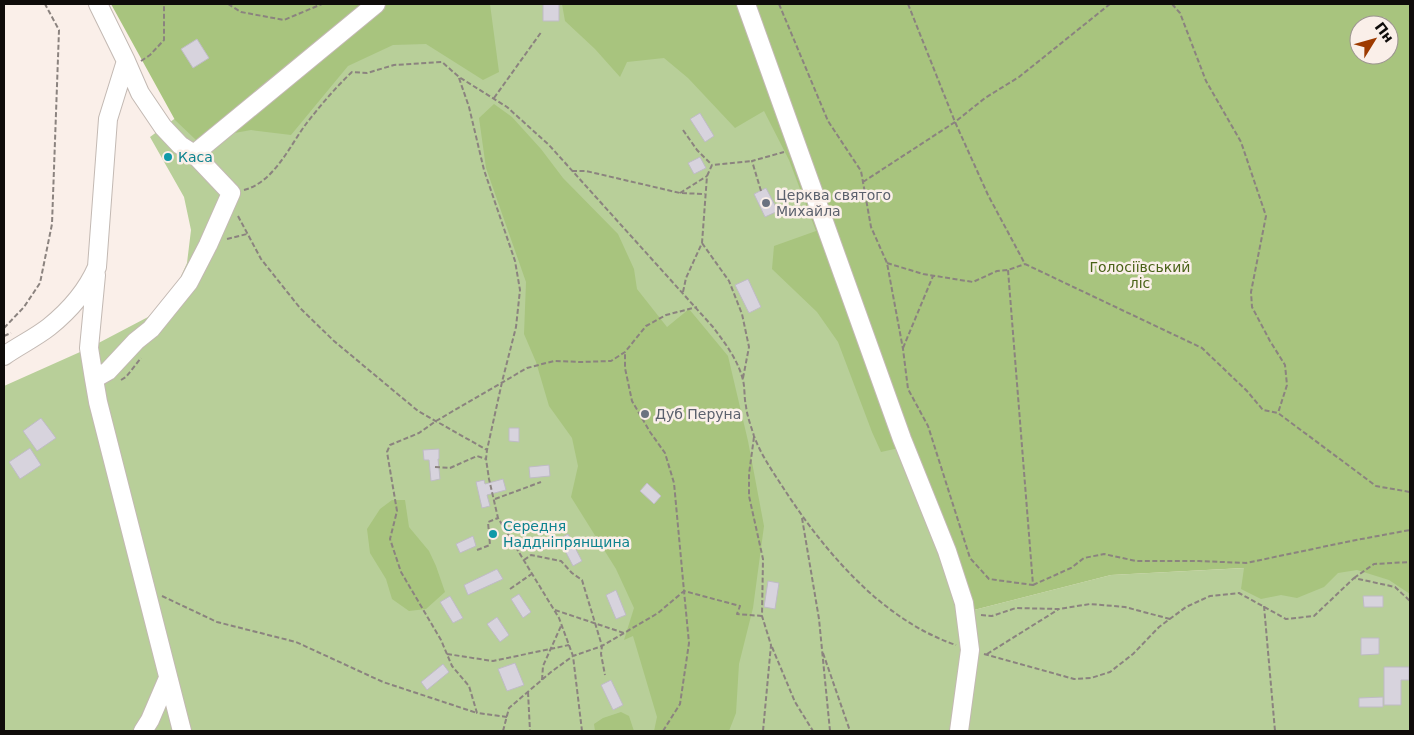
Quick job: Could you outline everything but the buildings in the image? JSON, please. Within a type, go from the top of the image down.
[{"type":"street","points":[[94,379],[108,371],[150,329],[189,282],[231,193],[194,154],[180,145],[163,127],[140,94],[98,4]]},
{"type":"street","points":[[194,154],[376,4]]},
{"type":"street","points":[[746,4],[902,439],[947,551],[964,603],[965,613],[978,652],[959,731]]},
{"type":"street","points":[[128,65],[108,119],[89,348],[98,402],[182,731]]},
{"type":"street","points":[[4,356],[49,327],[80,297],[97,267]]},
{"type":"street","points":[[143,731],[150,720],[168,678]]},
{"type":"path","points":[[4,328],[24,307],[40,283],[52,224],[59,30],[44,4]]},
{"type":"path","points":[[128,65],[150,55],[164,40],[164,4]]},
{"type":"path","points":[[228,4],[241,12],[284,20],[322,4]]},
{"type":"path","points":[[779,4],[828,120],[861,172],[871,227],[887,263],[903,349],[908,389],[928,426],[970,558],[988,579],[1033,585],[1071,568],[1084,558],[1104,554],[1136,561],[1199,560],[1246,563],[1410,529]]},
{"type":"path","points":[[908,4],[955,122],[988,195],[1025,264],[1202,348],[1247,391],[1263,410],[1278,413],[1376,486],[1410,492]]},
{"type":"path","points":[[863,182],[955,122],[985,98],[1019,77],[1110,4]]},
{"type":"path","points":[[1172,4],[1180,13],[1206,81],[1241,142],[1266,216],[1251,292],[1252,307],[1285,365],[1287,384],[1278,413]]},
{"type":"path","points":[[494,98],[542,31]]},
{"type":"path","points":[[231,193],[255,187],[267,176],[294,143],[305,125],[352,72],[367,73],[394,65],[442,62],[458,77],[494,98],[519,116],[572,171],[713,327],[731,352],[743,380]]},
{"type":"path","points":[[458,77],[469,107],[484,170],[514,261],[520,290],[516,327],[486,459],[498,518],[554,610],[562,625],[573,656],[582,731]]},
{"type":"path","points":[[683,130],[697,150],[712,165]]},
{"type":"path","points":[[712,165],[752,161],[799,148]]},
{"type":"path","points":[[752,161],[761,191]]},
{"type":"path","points":[[683,292],[686,278],[702,243],[707,176],[712,165]]},
{"type":"path","points":[[572,171],[586,171],[680,193],[705,194]]},
{"type":"path","points":[[680,193],[707,176]]},
{"type":"path","points":[[237,215],[261,259],[300,308],[334,341],[418,411],[487,450]]},
{"type":"path","points":[[208,244],[248,234]]},
{"type":"path","points":[[702,243],[729,281],[742,314],[749,347],[743,380],[746,407],[755,436],[769,466],[802,516],[825,545],[862,585],[886,607],[914,626],[941,640],[1074,679],[1091,678],[1110,672],[1133,654],[1170,619],[1186,607],[1210,596],[1239,593],[1286,619],[1314,616],[1354,578],[1374,564],[1410,562]]},
{"type":"path","points":[[887,263],[933,276],[974,282],[997,271],[1008,270],[1025,264]]},
{"type":"path","points":[[1008,270],[1033,585]]},
{"type":"path","points":[[903,349],[933,276]]},
{"type":"path","points":[[477,713],[469,686],[452,666],[441,640],[401,572],[390,539],[397,511],[387,452],[390,444],[419,433],[436,421],[527,368],[554,361],[611,360],[625,352],[646,326],[666,315],[696,307]]},
{"type":"path","points":[[625,352],[625,368],[632,401],[665,453],[674,484],[689,644],[680,704],[664,731]]},
{"type":"path","points":[[755,436],[749,474],[750,496],[763,559],[762,616],[771,645],[795,702],[814,731]]},
{"type":"path","points":[[435,467],[450,468],[477,456],[486,459]]},
{"type":"path","points":[[495,498],[541,482]]},
{"type":"path","points":[[802,516],[819,619],[830,731]]},
{"type":"path","points":[[477,550],[490,545],[488,522],[498,518]]},
{"type":"path","points":[[524,560],[531,555],[561,561],[572,573],[582,580],[602,646],[601,654],[605,676]]},
{"type":"path","points":[[510,589],[533,573]]},
{"type":"path","points":[[1354,578],[1395,586],[1410,601]]},
{"type":"path","points":[[145,588],[217,622],[296,642],[383,682],[477,713],[507,717]]},
{"type":"path","points":[[684,591],[740,606],[737,614],[762,616]]},
{"type":"path","points":[[503,731],[509,708],[573,656],[602,646],[658,613],[684,591]]},
{"type":"path","points":[[965,613],[992,616],[1016,608],[1059,609],[1090,604],[1125,607],[1170,619]]},
{"type":"path","points":[[1264,606],[1275,731]]},
{"type":"path","points":[[978,652],[1059,609]]},
{"type":"path","points":[[554,610],[624,633]]},
{"type":"path","points":[[542,680],[543,666],[562,625]]},
{"type":"path","points":[[447,654],[492,661],[569,645]]},
{"type":"path","points":[[763,731],[771,645]]},
{"type":"path","points":[[822,648],[850,731]]},
{"type":"path","points":[[528,692],[530,731]]},
{"type":"green space","points":[[111,4],[490,4],[499,72],[483,80],[426,44],[393,45],[348,66],[291,135],[251,130],[196,140],[175,120]]},
{"type":"green space","points":[[329,4],[755,4],[974,610],[1111,575],[1245,568],[1410,539],[1410,731],[4,731],[4,386],[89,348],[148,317],[174,292],[187,263],[191,230],[184,197],[150,137]]},
{"type":"green space","name":"Голосіївський ліс","points":[[562,4],[1410,4],[1410,594],[1389,580],[1357,570],[1338,573],[1324,587],[1297,598],[1281,595],[1261,599],[1241,589],[1244,568],[1111,575],[974,610],[899,448],[881,452],[838,342],[817,312],[772,269],[774,246],[816,231],[789,160],[764,111],[735,128],[688,78],[664,58],[627,62],[620,77],[595,49],[565,21]]},
{"type":"green space","points":[[494,104],[512,117],[541,149],[563,178],[618,234],[634,269],[637,289],[667,327],[689,309],[728,356],[748,441],[764,526],[753,608],[739,664],[736,713],[729,731],[654,731],[657,717],[633,636],[624,640],[634,608],[616,569],[571,497],[578,466],[572,438],[549,406],[536,362],[524,334],[526,282],[486,168],[479,118]]},
{"type":"green space","points":[[392,500],[405,500],[409,527],[429,551],[445,592],[426,609],[409,611],[392,599],[386,579],[370,553],[367,529],[380,509]]},
{"type":"green space","points":[[621,712],[629,716],[634,731],[595,731],[594,724],[603,718]]},
{"type":"place","name":"Каса","points":[[168,157]]},
{"type":"place","name":"Церква святого Михайла","points":[[766,203]]},
{"type":"place","name":"Дуб Перуна","points":[[645,414]]},
{"type":"place","name":"Середня Наддніпрянщина","points":[[493,534]]}]
